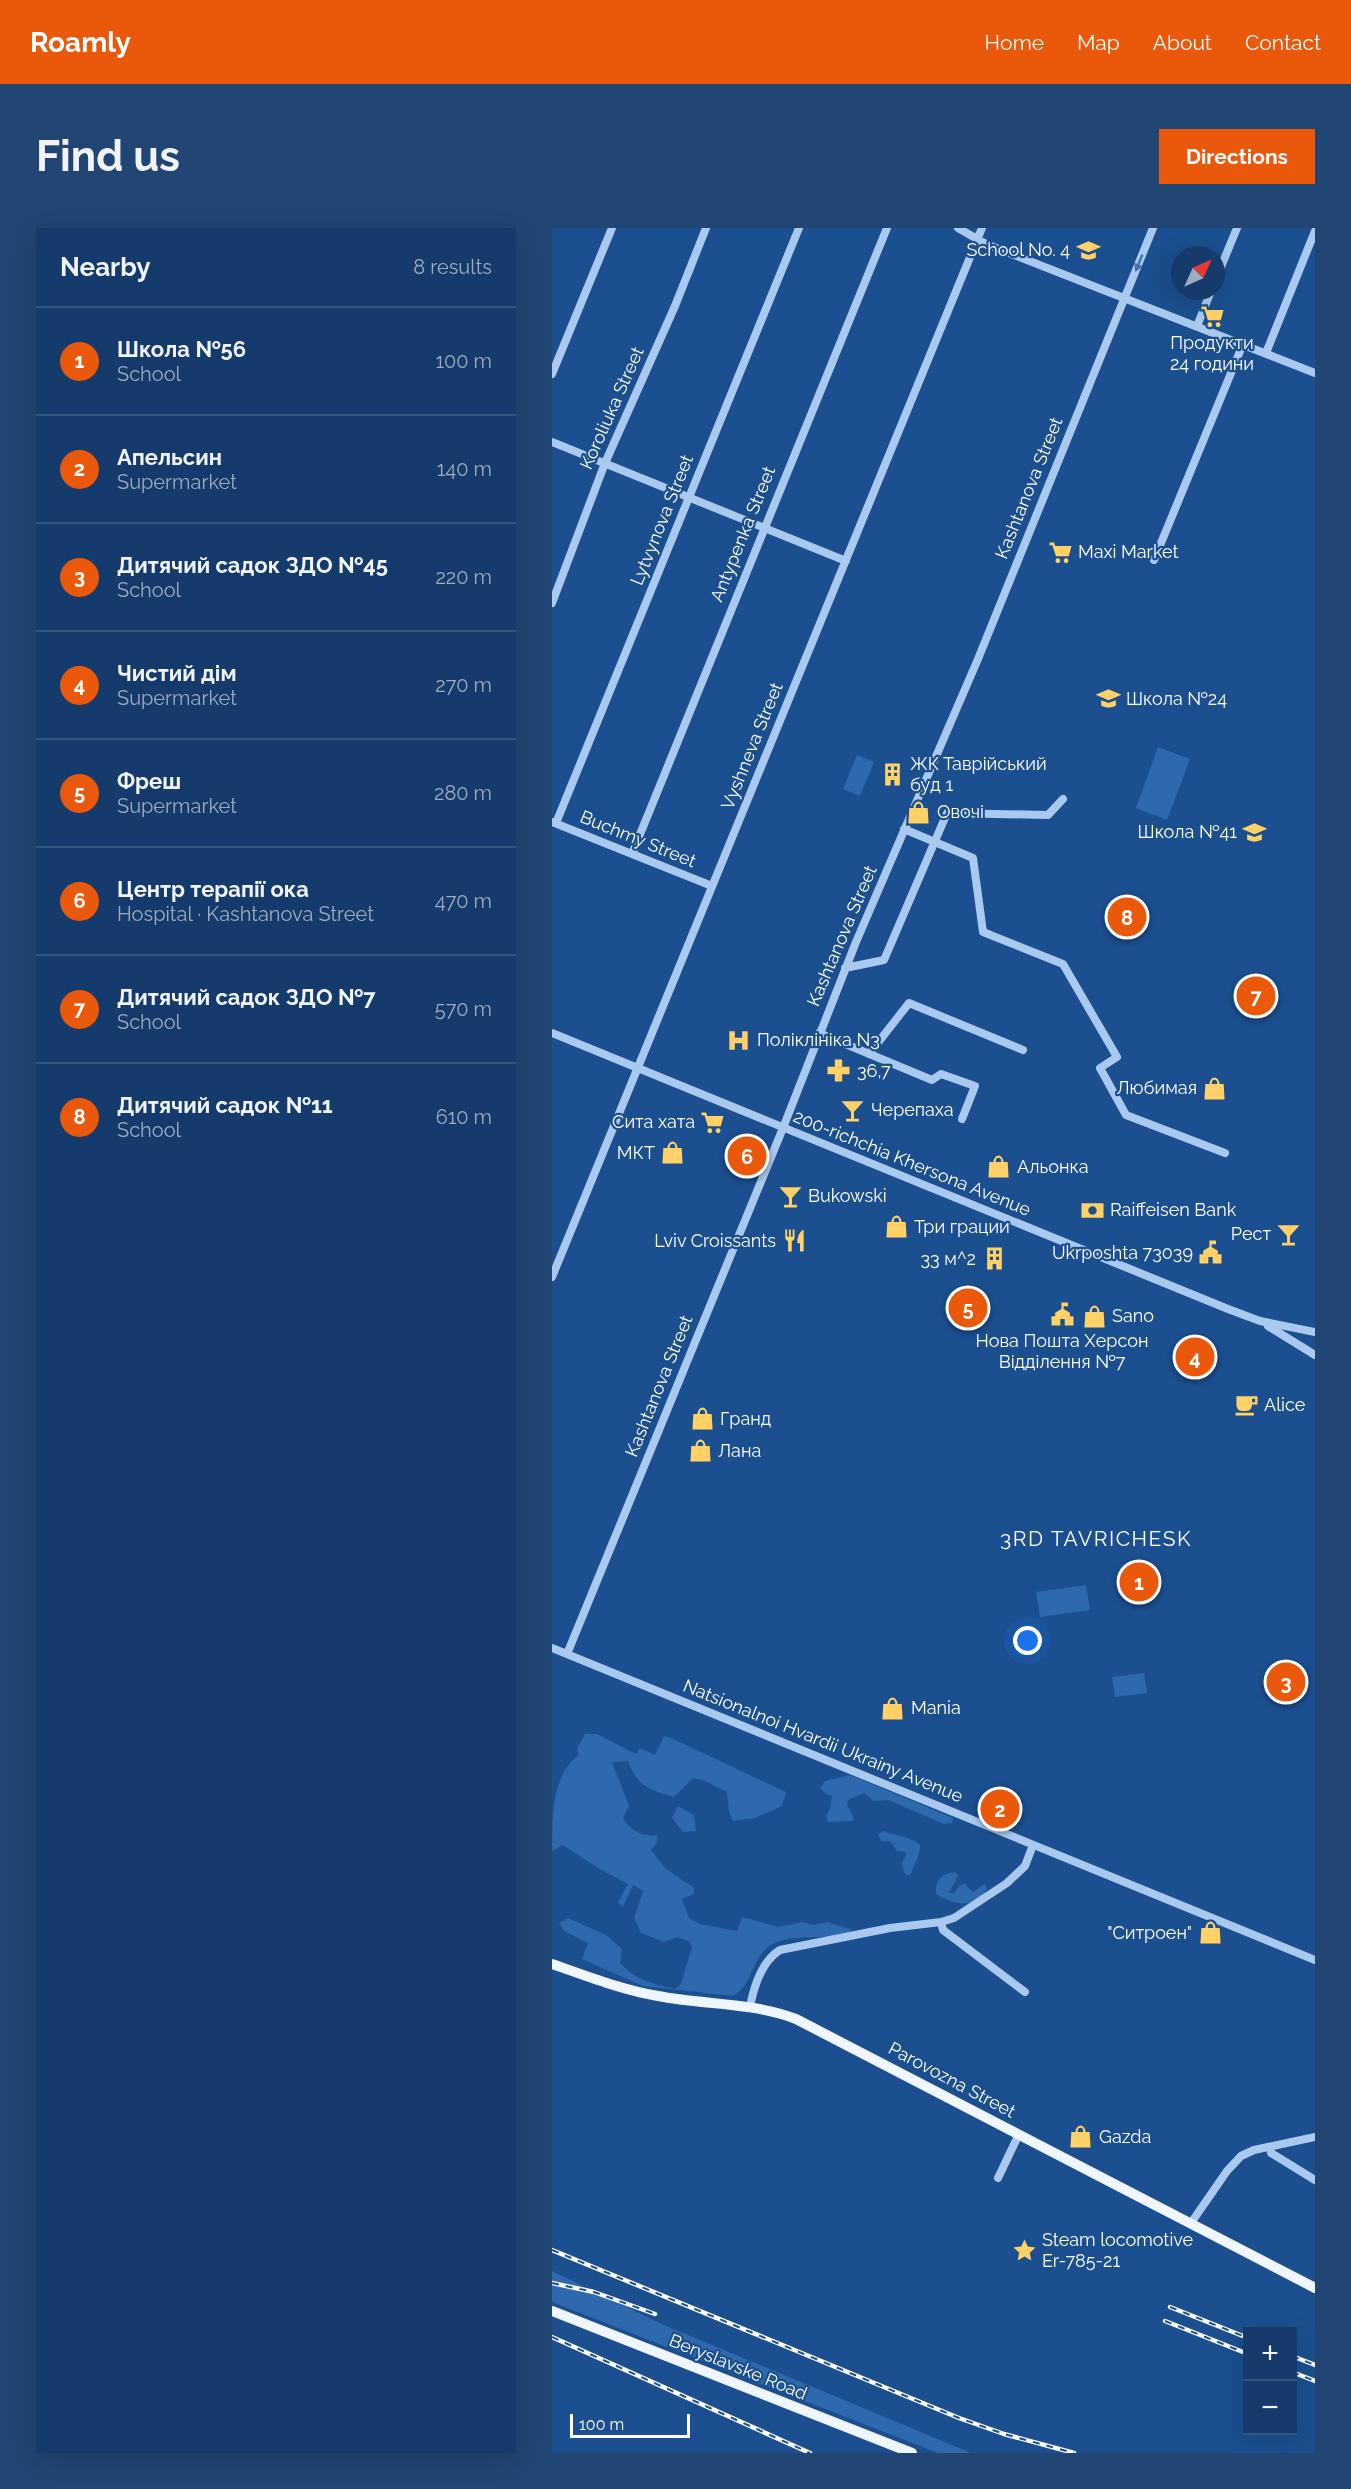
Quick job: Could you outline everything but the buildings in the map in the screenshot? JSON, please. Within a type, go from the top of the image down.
[{"type":"main road","name":"Parovozna Street","points":[[552,1964],[614,1986],[658,1996],[750,2007],[796,2019],[1315,2288]]},
{"type":"main road","name":"Beryslavske Road","points":[[552,2311],[912,2453]]},
{"type":"street","points":[[552,374],[612,228]]},
{"type":"street","name":"Koroliuka Street","points":[[552,603],[605,463],[675,306],[706,228]]},
{"type":"street","name":"Lytvynova Street","points":[[554,823],[799,228]]},
{"type":"street","name":"Antypenka Street","points":[[632,854],[887,228]]},
{"type":"street","points":[[958,228],[978,240],[1315,373]]},
{"type":"street","name":"Vyshneva Street","points":[[552,1277],[636,1067],[982,228]]},
{"type":"street","name":"Kashtanova Street","points":[[567,1654],[783,1128],[845,968],[978,659],[1153,228]]},
{"type":"street","points":[[1225,256],[1236,228]]},
{"type":"street","points":[[1266,353],[1315,231]]},
{"type":"street","points":[[1197,326],[1207,300]]},
{"type":"street","points":[[1154,560],[1243,344]]},
{"type":"street","points":[[552,442],[846,561]]},
{"type":"street","points":[[845,968],[884,960],[948,813],[1048,815],[1063,799]]},
{"type":"street","name":"Buchmy Street","points":[[554,823],[712,886]]},
{"type":"street","points":[[904,829],[974,858],[983,932],[1063,964],[1117,1057],[1100,1068],[1126,1115],[1226,1153]]},
{"type":"street","points":[[870,1054],[909,1003],[1023,1050]]},
{"type":"street","name":"200-richchia Khersona Avenue","points":[[552,1033],[1260,1321]]},
{"type":"street","points":[[819,1033],[932,1080],[941,1074],[975,1086],[962,1119]]},
{"type":"street","points":[[1260,1321],[1315,1332]]},
{"type":"street","points":[[1260,1321],[1304,1346],[1315,1355]]},
{"type":"street","name":"Natsionalnoi Hvardii Ukrainy Avenue","points":[[552,1648],[1315,1960]]},
{"type":"street","points":[[750,2007],[752,1994],[766,1963],[780,1950],[890,1928],[941,1922],[964,1913],[1007,1883],[1025,1866],[1033,1845]]},
{"type":"street","points":[[941,1922],[943,1930],[1026,1992]]},
{"type":"street","points":[[998,2178],[1019,2134]]},
{"type":"street","points":[[1191,2223],[1227,2171],[1241,2156],[1254,2150],[1315,2137]]},
{"type":"street","points":[[1270,2148],[1271,2154],[1315,2180]]},
{"type":"shaded area","points":[[1158,747],[1190,759],[1167,820],[1136,808]]},
{"type":"shaded area","points":[[857,755],[874,762],[860,796],[843,789]]},
{"type":"shaded area","points":[[1086,1585],[1090,1610],[1040,1617],[1036,1592]]},
{"type":"shaded area","points":[[1144,1673],[1147,1693],[1115,1697],[1112,1677]]},
{"type":"shaded area","points":[[585,1734],[597,1734],[636,1754],[640,1748],[655,1755],[664,1736],[671,1738],[786,1792],[782,1806],[755,1818],[733,1821],[729,1811],[727,1792],[705,1781],[693,1778],[674,1797],[645,1786],[635,1776],[628,1761],[612,1762],[629,1806],[623,1818],[626,1823],[637,1832],[657,1835],[657,1843],[651,1850],[665,1868],[694,1888],[694,1894],[682,1899],[689,1918],[700,1924],[737,1931],[742,1917],[779,1927],[802,1922],[813,1925],[827,1922],[853,1930],[833,1936],[790,1939],[771,1945],[760,1956],[745,1985],[733,1996],[643,1986],[582,1959],[588,1943],[564,1931],[559,1923],[568,1918],[606,1935],[622,1949],[620,1963],[632,1974],[652,1983],[675,1989],[681,1984],[692,1947],[689,1941],[677,1937],[664,1942],[641,1933],[634,1918],[643,1891],[633,1885],[623,1907],[618,1902],[628,1884],[563,1845],[552,1851],[555,1797],[563,1773],[579,1755],[577,1749]]},
{"type":"shaded area","points":[[850,1775],[953,1818],[952,1823],[944,1824],[888,1800],[874,1801],[864,1793],[848,1800],[847,1805],[854,1818],[853,1821],[828,1822],[826,1816],[830,1809],[832,1796],[820,1788],[825,1781]]},
{"type":"shaded area","points":[[678,1806],[694,1815],[696,1831],[683,1832],[672,1818]]},
{"type":"shaded area","points":[[883,1831],[911,1839],[920,1845],[910,1876],[904,1873],[902,1863],[905,1852],[897,1851],[890,1841],[881,1841],[878,1834]]},
{"type":"shaded area","points":[[956,1872],[958,1876],[949,1893],[954,1893],[960,1885],[965,1884],[973,1892],[985,1884],[987,1889],[975,1900],[963,1904],[936,1894],[940,1878]]},
{"type":"shaded area","points":[[552,2271],[664,2325],[971,2453],[938,2453],[552,2302]]},
{"type":"railway","points":[[552,2250],[959,2418],[1004,2434],[1074,2453]]},
{"type":"railway","points":[[552,2283],[594,2292],[655,2314]]},
{"type":"railway","points":[[1170,2307],[1243,2336]]},
{"type":"railway","points":[[1165,2321],[1243,2352]]},
{"type":"railway","points":[[552,2337],[810,2453]]},
{"type":"railway","points":[[1297,2358],[1315,2365]]},
{"type":"railway","points":[[1297,2374],[1315,2381]]},
{"type":"place","name":"School No. 4","points":[[1088,250]]},
{"type":"place","name":"Продукти 24 години","points":[[1212,317]]},
{"type":"place","name":"Maxi Market","points":[[1060,552]]},
{"type":"place","name":"Школа №24","points":[[1108,699]]},
{"type":"place","name":"ЖК Таврійський буд 1","points":[[892,774]]},
{"type":"place","name":"Овочі","points":[[919,812]]},
{"type":"place","name":"Школа №41","points":[[1255,832]]},
{"type":"place","name":"Дитячий садок №11","points":[[1127,917]]},
{"type":"place","name":"Дитячий садок ЗДО №7","points":[[1256,996]]},
{"type":"place","name":"Поліклініка N3","points":[[739,1040]]},
{"type":"place","name":"36,7","points":[[839,1071]]},
{"type":"place","name":"Любимая","points":[[1215,1088]]},
{"type":"place","name":"Черепаха","points":[[853,1110]]},
{"type":"place","name":"Сита хата","points":[[713,1122]]},
{"type":"place","name":"МКТ","points":[[673,1153]]},
{"type":"place","name":"Центр терапії ока","points":[[747,1156]]},
{"type":"place","name":"Альонка","points":[[999,1167]]},
{"type":"place","name":"Bukowski","points":[[790,1196]]},
{"type":"place","name":"Raiffeisen Bank","points":[[1092,1210]]},
{"type":"place","name":"Три грации","points":[[896,1227]]},
{"type":"place","name":"Рест","points":[[1289,1234]]},
{"type":"place","name":"Lviv Croissants","points":[[794,1241]]},
{"type":"place","name":"Ukrposhta 73039","points":[[1211,1253]]},
{"type":"place","name":"33 м^2","points":[[994,1259]]},
{"type":"place","name":"Фреш","points":[[968,1308]]},
{"type":"place","name":"Нова Пошта Херсон Відділення №7","points":[[1062,1315]]},
{"type":"place","name":"Sano","points":[[1094,1316]]},
{"type":"place","name":"Чистий дім","points":[[1195,1357]]},
{"type":"place","name":"Alice","points":[[1246,1405]]},
{"type":"place","name":"Гранд","points":[[702,1419]]},
{"type":"place","name":"Лана","points":[[700,1451]]},
{"type":"place","name":"Школа №56","points":[[1139,1582]]},
{"type":"place","name":"Дитячий садок ЗДО №45","points":[[1286,1682]]},
{"type":"place","name":"Mania","points":[[893,1708]]},
{"type":"place","name":"Апельсин","points":[[1000,1809]]},
{"type":"place","name":"\"Ситроен\"","points":[[1210,1933]]},
{"type":"place","name":"Gazda","points":[[1081,2137]]},
{"type":"place","name":"Steam locomotive Er-785-21","points":[[1024,2250]]},
{"type":"district","name":"3RD TAVRICHESK","points":[[1096,1539]]}]
